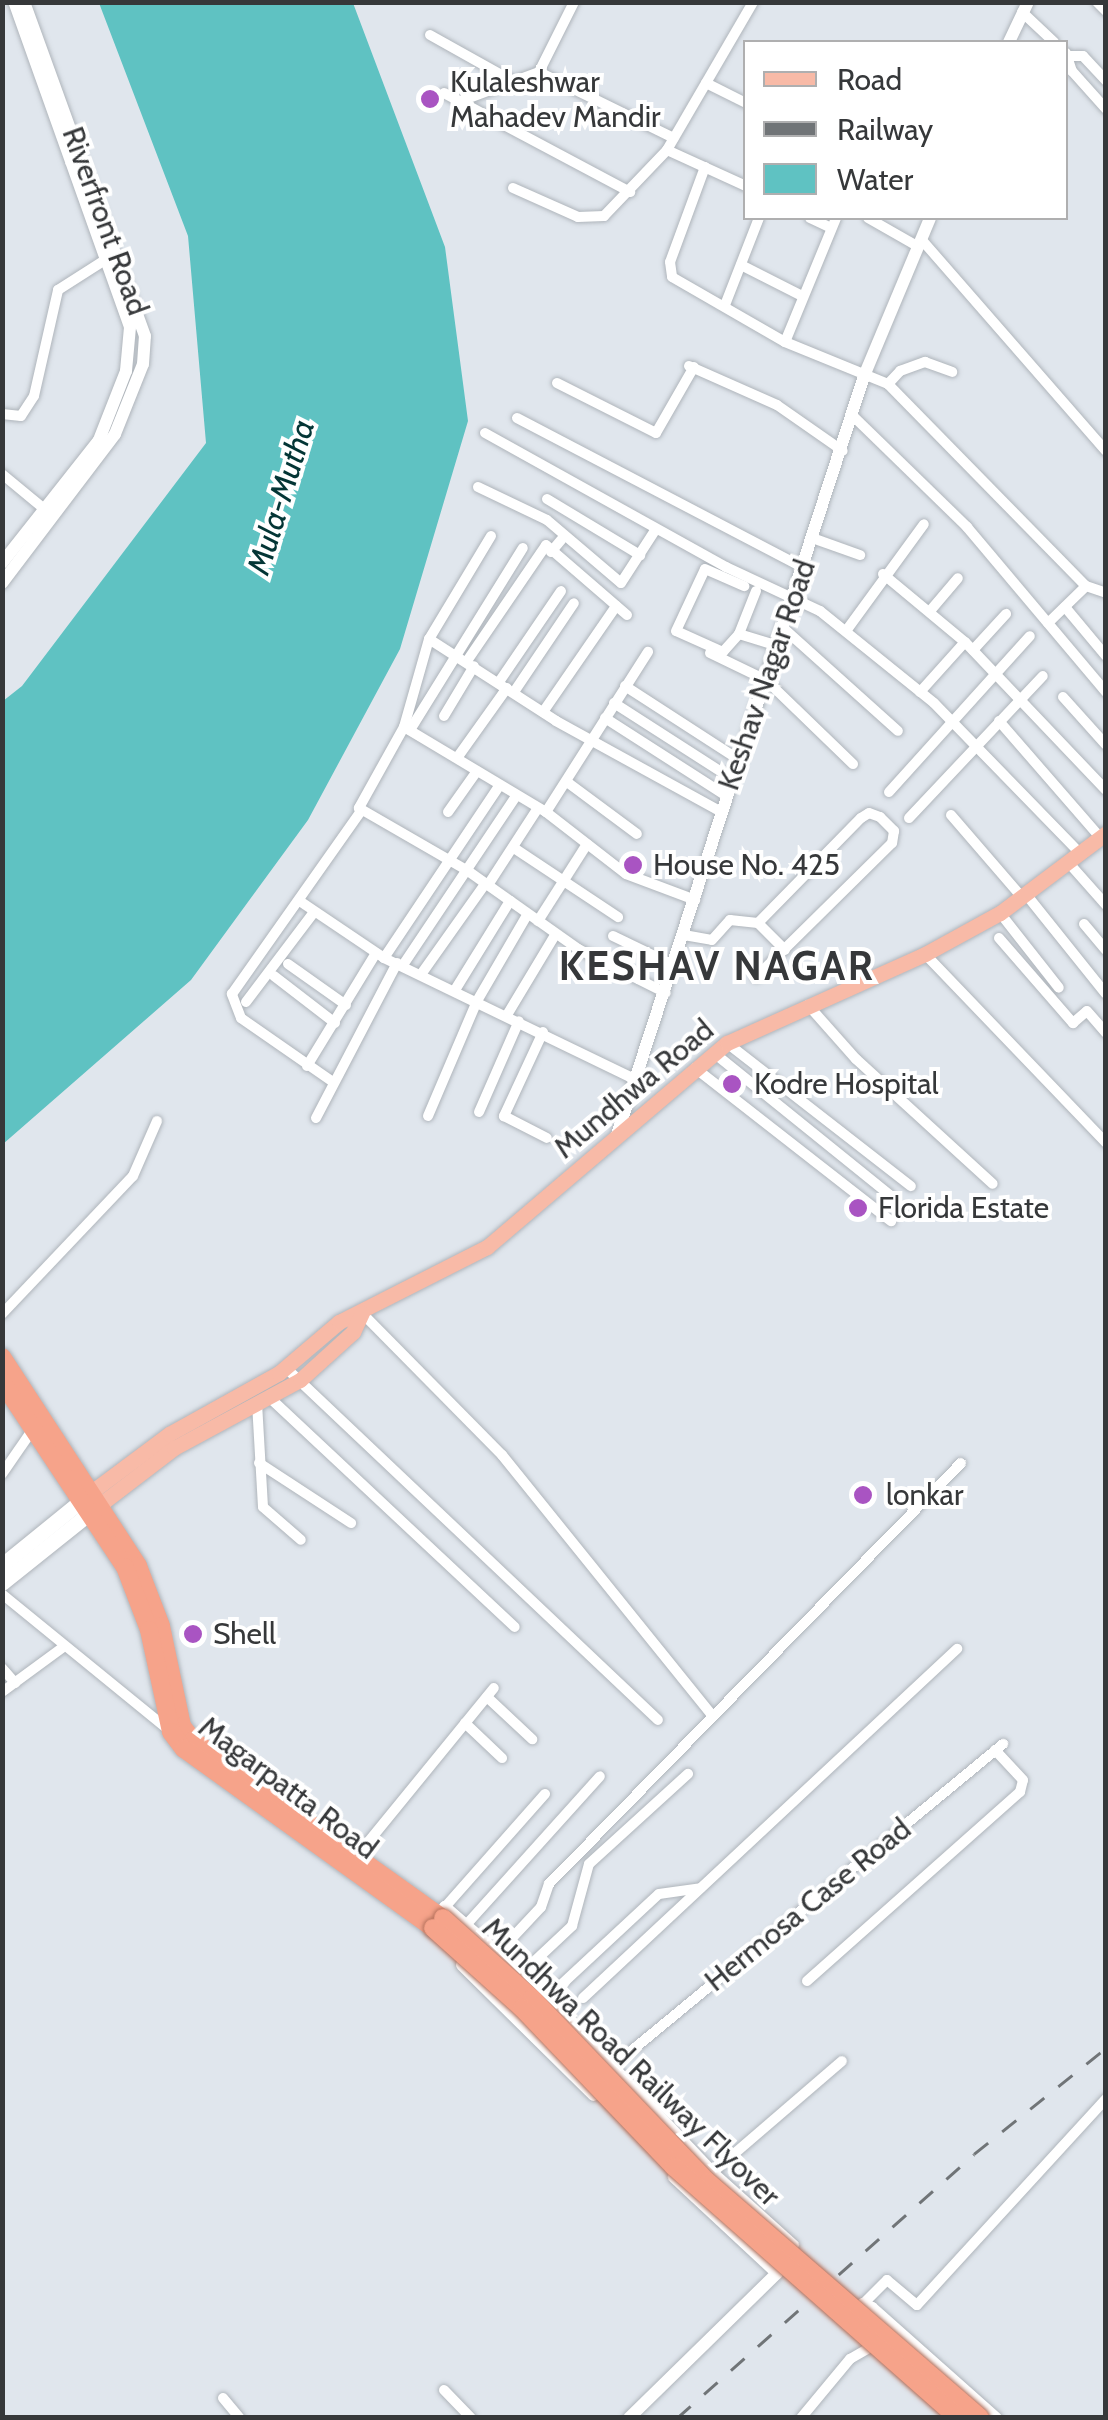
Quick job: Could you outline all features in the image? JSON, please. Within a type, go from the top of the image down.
[{"type":"highway","name":"Magarpatta Road","points":[[2,1357],[152,1598],[182,1726],[203,1750],[434,1915]]},
{"type":"highway","name":"Magarpatta Road","points":[[2,1382],[33,1428],[93,1501],[140,1603],[171,1732],[194,1760],[434,1915]]},
{"type":"highway","name":"Mundhwa Road Railway Flyover","points":[[434,1915],[674,2167],[958,2418]]},
{"type":"highway","name":"Mundhwa Road Railway Flyover","points":[[434,1915],[532,1998],[708,2182],[980,2418]]},
{"type":"main road","name":"Mundhwa Road","points":[[2,1582],[169,1434],[286,1368],[340,1322],[487,1246],[720,1048],[925,954],[1000,913],[1103,835]]},
{"type":"main road","name":"Mundhwa Road","points":[[93,1501],[174,1448],[300,1380],[354,1332],[362,1313]]},
{"type":"main road","points":[[2,1566],[93,1501]]},
{"type":"street","name":"Riverfront Road","points":[[2,583],[98,440],[126,370],[130,327],[115,255],[24,11],[14,2]]},
{"type":"street","points":[[458,102],[539,72],[574,2]]},
{"type":"street","points":[[512,188],[588,220],[604,216],[667,150],[753,2]]},
{"type":"street","points":[[1097,2],[1106,11]]},
{"type":"street","points":[[1010,40],[1025,7],[1052,40]]},
{"type":"street","points":[[430,34],[514,82]]},
{"type":"street","points":[[1068,55],[1084,56],[1106,81]]},
{"type":"street","points":[[1068,58],[1072,71],[1106,109]]},
{"type":"street","points":[[539,72],[674,138]]},
{"type":"street","points":[[706,82],[743,101]]},
{"type":"street","points":[[444,93],[630,192]]},
{"type":"street","points":[[667,150],[743,185]]},
{"type":"street","points":[[704,168],[669,270],[681,285],[725,305],[786,342],[888,384],[1086,586],[1106,593]]},
{"type":"street","points":[[725,305],[759,220]]},
{"type":"street","points":[[872,220],[919,242],[1106,451]]},
{"type":"street","name":"Keshav Nagar Road","points":[[616,1138],[632,1078],[675,966],[725,794],[781,626],[815,540],[864,376],[929,220]]},
{"type":"street","points":[[786,342],[834,223]]},
{"type":"street","points":[[2,414],[20,416],[34,396],[58,290],[115,255]]},
{"type":"street","points":[[742,264],[802,296]]},
{"type":"street","points":[[888,384],[900,371],[925,362],[952,372]]},
{"type":"street","points":[[557,382],[656,433],[691,366],[777,404],[843,450]]},
{"type":"street","points":[[853,416],[916,472],[1106,692]]},
{"type":"street","points":[[517,418],[804,568]]},
{"type":"street","points":[[485,433],[846,631],[977,744],[1073,857],[1106,905]]},
{"type":"street","points":[[2,474],[51,514]]},
{"type":"street","points":[[478,487],[547,520],[617,581],[624,581],[656,528]]},
{"type":"street","points":[[547,498],[640,555]]},
{"type":"street","name":"Riverfront Road","points":[[2,563],[51,514]]},
{"type":"street","points":[[846,631],[924,524]]},
{"type":"street","points":[[407,729],[429,639],[491,536]]},
{"type":"street","points":[[552,552],[561,540]]},
{"type":"street","points":[[815,540],[860,556]]},
{"type":"street","points":[[444,716],[471,664],[546,545],[627,615]]},
{"type":"street","points":[[333,1082],[241,1018],[232,1001],[233,989],[301,902],[361,811],[361,796],[523,548]]},
{"type":"street","points":[[705,569],[750,588],[738,634],[723,652],[676,631],[705,569]]},
{"type":"street","points":[[884,574],[969,646],[1106,790]]},
{"type":"street","points":[[930,611],[958,578]]},
{"type":"street","points":[[1048,623],[1086,586]]},
{"type":"street","points":[[507,687],[560,591]]},
{"type":"street","points":[[495,595],[507,604]]},
{"type":"street","points":[[457,758],[507,687],[574,604]]},
{"type":"street","points":[[543,712],[616,606]]},
{"type":"street","points":[[1064,607],[1106,656]]},
{"type":"street","points":[[920,692],[1006,614]]},
{"type":"street","points":[[781,626],[898,731]]},
{"type":"street","points":[[738,634],[776,645]]},
{"type":"street","points":[[889,792],[1030,636]]},
{"type":"street","points":[[429,639],[592,742],[720,811]]},
{"type":"street","points":[[422,974],[542,810],[568,782],[648,652]]},
{"type":"street","points":[[710,653],[766,680],[853,764]]},
{"type":"street","points":[[909,818],[1043,676]]},
{"type":"street","points":[[625,686],[738,759]]},
{"type":"street","points":[[1062,696],[1106,745]]},
{"type":"street","points":[[614,704],[731,778]]},
{"type":"street","points":[[605,718],[725,794]]},
{"type":"street","points":[[999,721],[1103,835]]},
{"type":"street","points":[[407,729],[542,810],[626,874],[695,900]]},
{"type":"street","points":[[448,812],[477,770]]},
{"type":"street","points":[[568,782],[637,834]]},
{"type":"street","points":[[308,1066],[346,1005],[500,785]]},
{"type":"street","points":[[316,1118],[400,964],[468,871],[516,796]]},
{"type":"street","points":[[361,811],[468,871],[555,935],[666,993]]},
{"type":"street","points":[[756,977],[892,843],[894,831],[869,812],[758,924]]},
{"type":"street","points":[[951,815],[1106,994]]},
{"type":"street","points":[[428,1116],[477,1001],[587,844]]},
{"type":"street","points":[[514,848],[561,885],[618,916]]},
{"type":"street","points":[[455,990],[510,900]]},
{"type":"street","points":[[301,902],[380,956],[632,1078]]},
{"type":"street","points":[[596,923],[603,908]]},
{"type":"street","points":[[246,1002],[314,912]]},
{"type":"street","points":[[1000,913],[1059,988]]},
{"type":"street","points":[[684,935],[712,940],[730,920],[758,924],[785,950]]},
{"type":"street","points":[[1084,924],[1106,950]]},
{"type":"street","points":[[507,1016],[555,935]]},
{"type":"street","points":[[612,936],[675,966]]},
{"type":"street","points":[[999,938],[1073,1023],[1087,1011],[1106,1033]]},
{"type":"street","points":[[925,954],[1106,1143]]},
{"type":"street","points":[[288,964],[346,1005]]},
{"type":"street","points":[[274,976],[334,1024]]},
{"type":"street","points":[[808,1005],[856,1059],[994,1184]]},
{"type":"street","points":[[478,1112],[519,1021]]},
{"type":"street","points":[[543,1032],[504,1116],[547,1138]]},
{"type":"street","points":[[720,1048],[911,1186]]},
{"type":"street","points":[[720,1048],[890,1194]]},
{"type":"street","points":[[694,1068],[891,1221]]},
{"type":"street","points":[[2,1314],[133,1176],[157,1120]]},
{"type":"street","points":[[362,1313],[502,1455],[712,1714]]},
{"type":"street","points":[[286,1368],[658,1720]]},
{"type":"street","points":[[264,1401],[259,1462],[263,1507],[300,1540]]},
{"type":"street","points":[[264,1401],[515,1627]]},
{"type":"street","points":[[2,1474],[33,1428]]},
{"type":"street","points":[[259,1462],[351,1523]]},
{"type":"street","points":[[498,1953],[541,1907],[549,1884],[961,1463]]},
{"type":"street","points":[[2,1594],[62,1648],[171,1732]]},
{"type":"street","points":[[2,1692],[62,1648]]},
{"type":"street","points":[[583,1998],[957,1649]]},
{"type":"street","points":[[2,1668],[15,1682]]},
{"type":"street","points":[[356,1856],[490,1692],[532,1740]]},
{"type":"street","points":[[466,1723],[502,1758]]},
{"type":"street","name":"Hermosa Case Road","points":[[613,2066],[999,1747],[1023,1780],[1020,1792],[806,1982]]},
{"type":"street","points":[[522,1974],[572,1926],[589,1864],[688,1774]]},
{"type":"street","points":[[466,1925],[600,1776]]},
{"type":"street","points":[[545,1794],[434,1915],[427,1933],[777,2273],[629,2418]]},
{"type":"street","points":[[548,1997],[659,1894],[702,1888]]},
{"type":"street","points":[[434,1915],[466,1925],[548,1997],[713,2172],[794,2244]]},
{"type":"street","points":[[560,2061],[585,2036]]},
{"type":"street","points":[[713,2172],[842,2061]]},
{"type":"street","points":[[946,2418],[846,2324],[888,2280],[917,2304],[1106,2099]]},
{"type":"street","points":[[863,2304],[996,2418]]},
{"type":"street","points":[[801,2418],[850,2360],[869,2348]]},
{"type":"street","points":[[444,2390],[471,2417]]},
{"type":"street","points":[[222,2398],[240,2418]]},
{"type":"water","name":"Mula-Mutha","points":[[99,3],[353,3],[445,247],[468,421],[400,649],[308,820],[191,980],[3,1144],[3,701],[22,686],[206,443],[188,236]]},
{"type":"railway","points":[[677,2418],[974,2154],[1106,2048]]},
{"type":"place","name":"Kulaleshwar Mahadev Mandir","points":[[430,99]]},
{"type":"place","name":"House No. 425","points":[[633,865]]},
{"type":"place","name":"Kodre Hospital","points":[[732,1084]]},
{"type":"place","name":"Florida Estate","points":[[858,1208]]},
{"type":"place","name":"lonkar","points":[[863,1495]]},
{"type":"place","name":"Shell","points":[[193,1634]]},
{"type":"district","name":"KESHAV NAGAR","points":[[717,966]]}]
